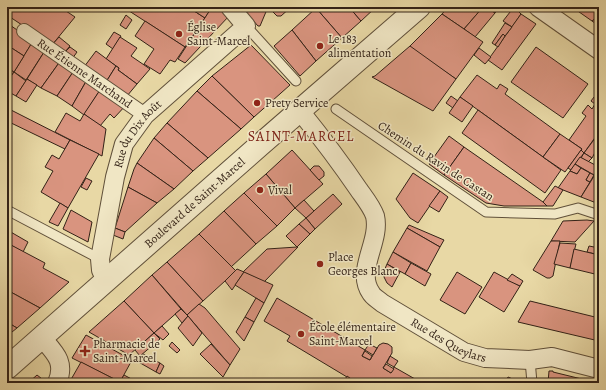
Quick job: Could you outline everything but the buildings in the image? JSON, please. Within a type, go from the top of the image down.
[{"type":"street","points":[[230,7],[246,26]]},
{"type":"street","name":"Boulevard de Saint-Marcel","points":[[7,368],[419,7]]},
{"type":"street","points":[[538,7],[599,50]]},
{"type":"street","name":"Rue du Dix Août","points":[[106,281],[101,270],[100,258],[115,178],[124,144],[145,115],[246,26]]},
{"type":"street","name":"Rue Étienne Marchand","points":[[24,31],[145,115]]},
{"type":"street","name":"Rue des Queylars","points":[[300,111],[337,157],[374,215],[376,228],[367,263],[365,280],[371,293],[382,303],[464,352],[485,358],[530,360],[552,357],[599,369]]},
{"type":"street","points":[[42,338],[58,357],[61,366],[57,383]]},
{"type":"lane","points":[[246,26],[296,81]]},
{"type":"lane","name":"Chemin du Ravin de Castan","points":[[336,109],[486,212],[555,214],[578,208],[599,215]]},
{"type":"lane","points":[[7,210],[100,258]]},
{"type":"lane","points":[[530,360],[532,383]]},
{"type":"place","name":"Église Saint-Marcel","points":[[179,34]]},
{"type":"place","name":"Le 183 alimentation","points":[[320,46]]},
{"type":"place","name":"Prety Service","points":[[257,103]]},
{"type":"place","name":"Vival","points":[[260,190]]},
{"type":"place","name":"Place Georges Blanc","points":[[320,264]]},
{"type":"place","name":"École élémentaire Saint-Marcel","points":[[301,334]]},
{"type":"place","name":"Pharmacie de Saint-Marcel","points":[[85,351]]},
{"type":"district","name":"SAINT-MARCEL","points":[[301,136]]}]
